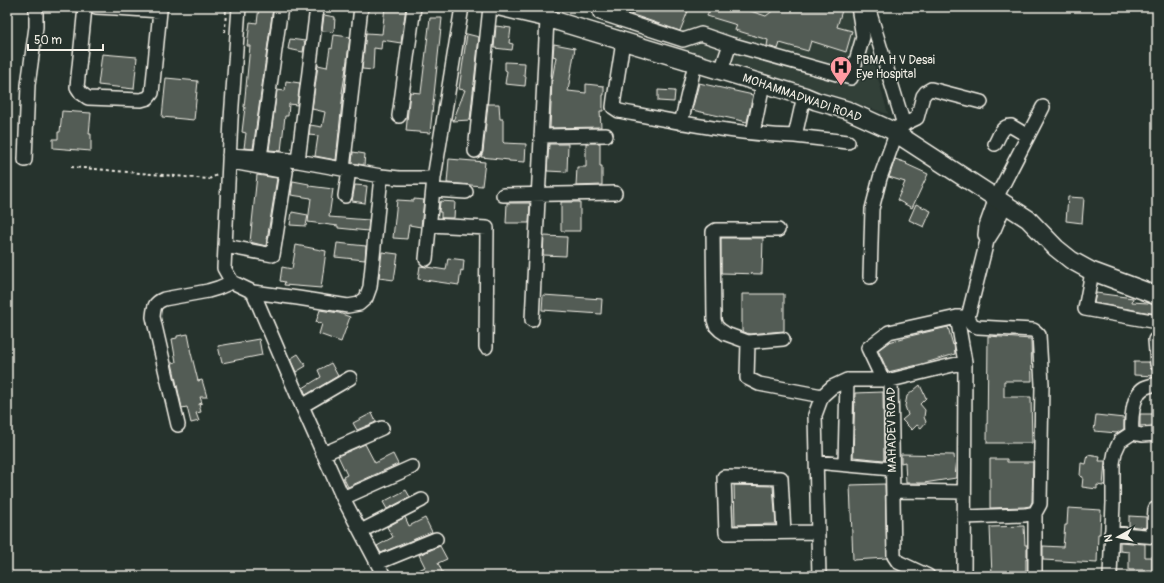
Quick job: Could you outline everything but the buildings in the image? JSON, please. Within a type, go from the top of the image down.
[{"type":"main road","name":"MOHAMMADWADI ROAD","points":[[500,7],[523,10],[547,19],[804,96],[846,110],[897,130],[1028,218],[1056,248],[1071,260],[1092,272],[1157,296]]},
{"type":"street","points":[[25,160],[28,85],[36,27],[36,7]]},
{"type":"street","points":[[85,7],[77,87],[81,93],[88,98],[141,100],[148,98],[152,93],[160,11],[96,7]]},
{"type":"street","points":[[239,7],[225,161],[224,268],[232,282],[253,292],[348,306],[359,304],[366,298],[370,287],[381,176]]},
{"type":"street","points":[[260,157],[281,7]]},
{"type":"street","points":[[298,162],[317,7]]},
{"type":"street","points":[[345,196],[346,169],[361,7]]},
{"type":"street","points":[[399,116],[414,7]]},
{"type":"street","points":[[426,259],[433,184],[462,7]]},
{"type":"street","points":[[475,151],[490,7]]},
{"type":"street","points":[[595,33],[601,10],[683,40],[701,34],[730,44],[851,78],[863,37],[858,7]]},
{"type":"street","points":[[868,7],[897,130],[880,178],[872,209],[870,277]]},
{"type":"street","points":[[532,320],[547,19]]},
{"type":"street","points":[[623,42],[613,108],[619,111],[680,123],[753,133],[848,142]]},
{"type":"street","points":[[721,71],[730,44]]},
{"type":"street","points":[[680,123],[695,64]]},
{"type":"street","points":[[753,133],[763,84]]},
{"type":"street","points":[[897,130],[917,118],[923,96],[931,89],[981,102]]},
{"type":"street","points":[[795,136],[804,96]]},
{"type":"street","points":[[964,576],[965,362],[963,317],[987,241],[994,230],[1001,201],[1028,136],[1043,107]]},
{"type":"street","points":[[995,144],[1004,127],[1008,125],[1028,136]]},
{"type":"street","points":[[541,136],[606,135]]},
{"type":"street","points":[[225,161],[260,157],[346,169],[433,184],[466,192]]},
{"type":"street","points":[[225,161],[286,172],[273,255],[225,246]]},
{"type":"street","points":[[503,195],[615,193]]},
{"type":"street","points":[[430,225],[487,228],[486,347]]},
{"type":"street","points":[[778,230],[716,230],[713,232],[714,320],[716,326],[720,330],[748,345],[784,339]]},
{"type":"street","points":[[1092,272],[1085,309],[1157,322]]},
{"type":"street","points":[[178,425],[154,317],[154,308],[157,302],[164,299],[208,291],[232,282]]},
{"type":"street","points":[[253,292],[343,498],[384,576]]},
{"type":"street","points":[[963,317],[972,325],[978,327],[1033,330],[1039,335],[1042,384],[1040,504],[1035,513],[1035,576]]},
{"type":"street","name":"MAHADEV ROAD","points":[[928,576],[898,562],[894,556],[894,491],[887,380],[868,348],[889,332],[963,317]]},
{"type":"street","points":[[1155,340],[1157,364]]},
{"type":"street","points":[[748,345],[747,378],[759,384],[822,396]]},
{"type":"street","points":[[819,576],[815,415],[822,396],[832,388],[847,380],[887,380],[965,362]]},
{"type":"street","points":[[302,406],[350,378]]},
{"type":"street","points":[[845,464],[847,380]]},
{"type":"street","points":[[1132,434],[1132,412],[1138,393],[1144,388],[1157,384]]},
{"type":"street","points":[[323,454],[382,428]]},
{"type":"street","points":[[1110,576],[1113,463],[1115,452],[1120,441],[1132,434],[1157,434]]},
{"type":"street","points":[[816,462],[892,469]]},
{"type":"street","points":[[343,498],[412,467]]},
{"type":"street","points":[[784,532],[781,478],[724,477],[726,533],[818,532]]},
{"type":"street","points":[[894,491],[964,492]]},
{"type":"street","points":[[361,531],[422,500]]},
{"type":"street","points":[[1111,533],[1155,537],[1155,509]]},
{"type":"street","points":[[964,517],[1025,515],[1035,513]]},
{"type":"street","points":[[377,563],[436,539]]},
{"type":"path","points":[[224,38],[226,7]]},
{"type":"path","points":[[72,167],[208,179],[217,175],[225,161]]},
{"type":"shaded area","name":"PBMA H V Desai Eye Hospital","points":[[594,7],[858,7],[888,114],[591,19]]},
{"type":"place","name":"PBMA H V Desai Eye Hospital","points":[[841,86]]}]
